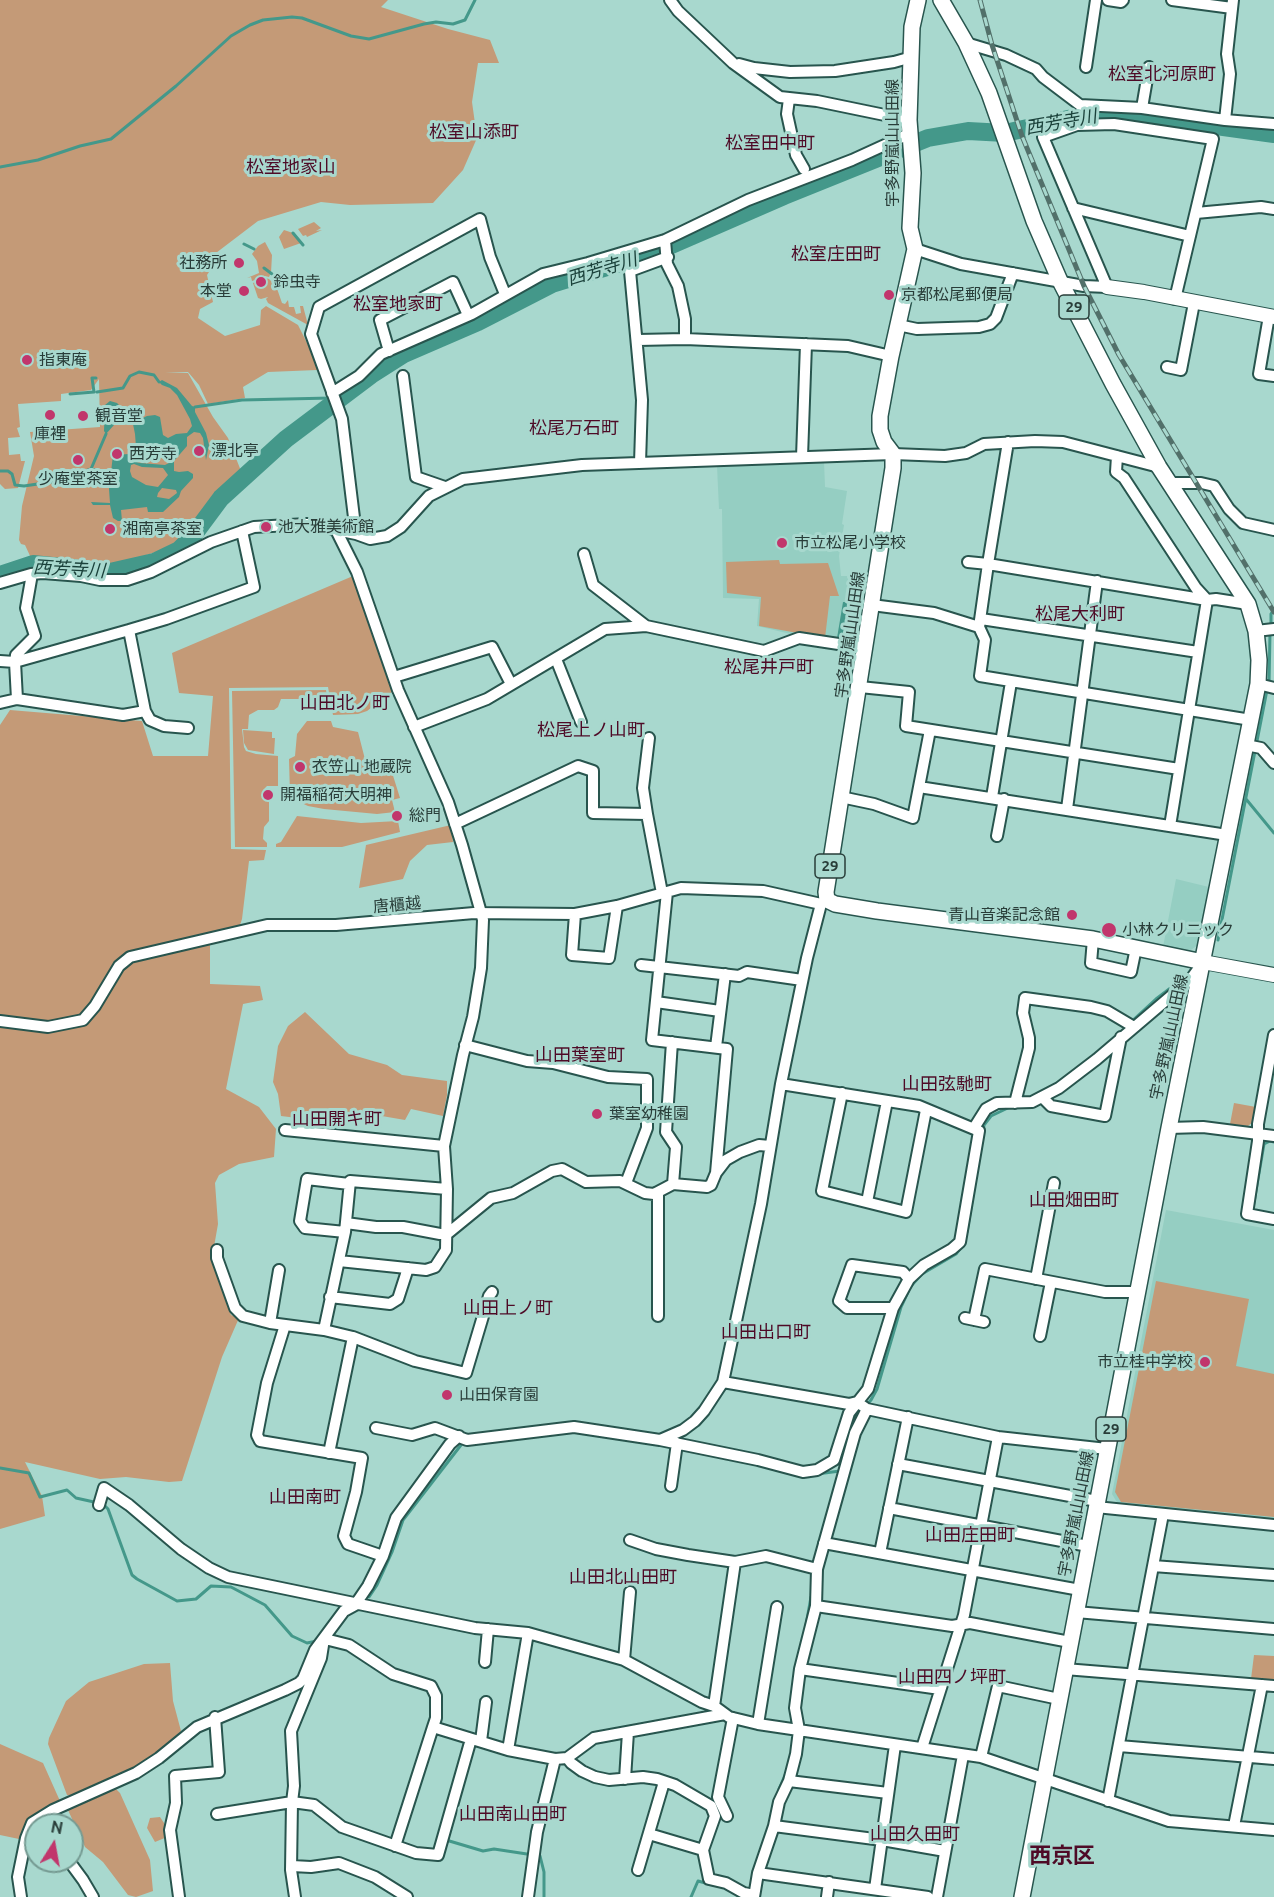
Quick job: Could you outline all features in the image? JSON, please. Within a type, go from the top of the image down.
[{"type":"main road","name":"宇多野嵐山山田線","points":[[918,0],[912,27],[913,173],[910,228],[915,249],[880,416],[880,430],[892,454],[893,468],[824,902],[1093,939],[1203,962]]},
{"type":"main road","name":"宇多野嵐山山田線","points":[[941,0],[966,43],[989,93],[1034,221],[1060,281],[1158,467],[1248,604],[1267,687],[1251,720],[1227,835],[1022,1897]]},
{"type":"street","points":[[670,0],[678,11],[733,63],[780,97],[817,101],[911,135]]},
{"type":"street","points":[[1086,67],[1096,0]]},
{"type":"street","points":[[1108,0],[1123,0]]},
{"type":"street","points":[[1172,0],[1232,4],[1227,54],[1230,74],[1225,120]]},
{"type":"street","points":[[966,43],[1006,55],[1036,69],[1080,105],[1142,108],[1225,120],[1274,124]]},
{"type":"street","points":[[733,63],[754,68],[798,72],[835,71],[912,57]]},
{"type":"street","points":[[1142,108],[1149,67]]},
{"type":"street","points":[[789,99],[787,114],[796,155],[804,169]]},
{"type":"street","points":[[1107,287],[1043,138],[1077,125],[1114,124],[1213,139],[1175,299]]},
{"type":"street","points":[[332,393],[359,376],[381,354],[468,315],[543,274],[665,240],[748,200],[911,135]]},
{"type":"street","points":[[1196,213],[1261,207],[1274,209]]},
{"type":"street","points":[[1073,208],[1190,236]]},
{"type":"street","points":[[356,534],[342,419],[312,332],[319,307],[480,219],[490,257],[505,294]]},
{"type":"street","points":[[665,240],[667,264],[678,286],[685,319],[685,339]]},
{"type":"street","points":[[915,249],[961,264],[1060,281],[1144,292],[1272,316],[1259,374],[1274,376]]},
{"type":"street","points":[[640,463],[642,400],[630,271],[668,257]]},
{"type":"street","points":[[898,326],[916,329],[979,327],[990,324],[996,318],[1013,273]]},
{"type":"street","points":[[389,351],[380,320],[453,282],[468,315]]},
{"type":"street","points":[[1167,367],[1187,371],[1194,303]]},
{"type":"street","points":[[638,340],[685,339],[848,346],[891,356]]},
{"type":"street","points":[[802,457],[806,344]]},
{"type":"street","points":[[403,376],[416,477],[445,487]]},
{"type":"street","points":[[0,583],[32,574],[63,573],[112,581],[127,580],[151,572],[203,546],[254,527],[307,524],[370,539],[387,536],[401,527],[429,496],[463,479],[582,465],[892,454],[945,456],[966,453],[984,444],[1008,441],[1063,442],[1158,467]]},
{"type":"street","points":[[1008,441],[980,623],[985,640],[980,676],[1251,720]]},
{"type":"street","points":[[1117,456],[1116,472],[1124,478],[1196,588],[1207,600]]},
{"type":"street","points":[[1168,483],[1201,483],[1214,486],[1229,509],[1243,523],[1274,530]]},
{"type":"street","points":[[336,530],[357,572],[394,677],[448,802],[483,920],[481,968],[473,1017],[444,1146],[447,1189],[446,1250],[435,1267],[426,1270],[339,1261]]},
{"type":"street","points":[[0,661],[15,662],[129,630],[254,587],[242,531]]},
{"type":"street","points":[[584,554],[593,585],[646,626]]},
{"type":"street","points":[[968,562],[1207,600],[1216,599],[1248,604]]},
{"type":"street","points":[[17,699],[16,655],[35,636],[26,608],[32,574]]},
{"type":"street","points":[[1067,808],[1097,581]]},
{"type":"street","points":[[1170,826],[1207,600]]},
{"type":"street","points":[[872,605],[980,623],[1090,635],[1198,652]]},
{"type":"street","points":[[414,727],[487,699],[606,629],[646,626],[764,651],[799,638],[865,648]]},
{"type":"street","points":[[1256,631],[1274,629]]},
{"type":"street","points":[[129,630],[145,711],[150,720],[164,726],[188,728]]},
{"type":"street","points":[[394,677],[492,646],[511,684]]},
{"type":"street","points":[[556,659],[581,722]]},
{"type":"street","points":[[992,797],[1011,682]]},
{"type":"street","points":[[860,687],[909,692],[906,726],[1179,769]]},
{"type":"street","points":[[0,703],[17,699],[123,715],[145,711]]},
{"type":"street","points":[[842,797],[874,804],[913,818],[930,730]]},
{"type":"street","points":[[649,738],[643,789],[646,814],[665,893],[652,1040],[728,1049],[716,1173]]},
{"type":"street","points":[[1246,745],[1261,748],[1274,763]]},
{"type":"street","points":[[455,824],[578,766],[593,771],[593,813],[646,814]]},
{"type":"street","points":[[920,787],[1067,808],[1227,835]]},
{"type":"street","points":[[998,836],[1004,799]]},
{"type":"street","name":"唐櫃越","points":[[0,1021],[48,1027],[83,1020],[95,1006],[119,966],[130,957],[267,925],[336,925],[474,913],[575,914],[617,906],[681,888],[763,891],[824,902]]},
{"type":"street","points":[[660,1440],[683,1430],[705,1412],[723,1382],[761,1204],[781,1084],[802,980],[824,902]]},
{"type":"street","points":[[575,914],[572,955],[609,958],[617,906]]},
{"type":"street","points":[[1093,939],[1091,963],[1121,970],[1131,972],[1136,948]]},
{"type":"street","points":[[974,1128],[986,1109],[997,1103],[1032,1102],[1043,1098],[1097,1059],[1191,979],[1203,962],[1274,975]]},
{"type":"street","points":[[641,965],[739,976],[747,972],[802,980]]},
{"type":"street","points":[[716,1047],[724,974]]},
{"type":"street","points":[[1015,1103],[1029,1048],[1023,1013],[1025,998],[1091,1006],[1107,1011],[1134,1027]]},
{"type":"street","points":[[656,1002],[720,1011]]},
{"type":"street","points":[[1274,1035],[1269,1086],[1257,1134],[1258,1141],[1247,1214],[1274,1219]]},
{"type":"street","points":[[1043,1098],[1051,1106],[1105,1116],[1121,1037]]},
{"type":"street","points":[[672,1042],[666,1132],[676,1147],[673,1184]]},
{"type":"street","points":[[465,1045],[527,1061],[553,1063],[608,1077],[647,1079],[646,1128],[626,1183]]},
{"type":"street","points":[[376,1428],[412,1435],[435,1428],[467,1440],[574,1428],[677,1443],[803,1472],[818,1470],[834,1460],[849,1413],[868,1389],[893,1308],[909,1279],[924,1265],[960,1242],[979,1131],[919,1106],[781,1084]]},
{"type":"street","points":[[842,1093],[822,1191],[906,1212],[926,1110]]},
{"type":"street","points":[[867,1202],[887,1101]]},
{"type":"street","points":[[1169,1128],[1203,1127],[1274,1136]]},
{"type":"street","points":[[285,1131],[444,1146]]},
{"type":"street","points":[[447,1189],[351,1181],[349,1184],[307,1179],[300,1221],[305,1228],[403,1227],[447,1234],[491,1198],[513,1193],[552,1171],[562,1169],[586,1182],[620,1181],[645,1193],[658,1192],[673,1184],[707,1187],[711,1185],[716,1173],[726,1160],[759,1145],[770,1146]]},
{"type":"street","points":[[1036,1279],[1054,1183]]},
{"type":"street","points":[[324,1330],[345,1228],[349,1184]]},
{"type":"street","points":[[658,1192],[658,1316]]},
{"type":"street","points":[[218,1250],[217,1258],[235,1308],[243,1316],[270,1323],[324,1330],[353,1337],[415,1361],[466,1373],[492,1292]]},
{"type":"street","points":[[893,1308],[847,1308],[839,1301],[852,1265],[903,1272],[909,1279]]},
{"type":"street","points":[[330,1297],[390,1304],[399,1299],[408,1268]]},
{"type":"street","points":[[974,1320],[985,1269],[1105,1292],[1138,1292]]},
{"type":"street","points":[[270,1323],[279,1270]]},
{"type":"street","points":[[1041,1336],[1051,1282]]},
{"type":"street","points":[[285,1325],[267,1383],[257,1435],[260,1441],[362,1458],[345,1536],[348,1544],[382,1556]]},
{"type":"street","points":[[329,1453],[353,1337]]},
{"type":"street","points":[[723,1382],[849,1404],[857,1402],[867,1409],[998,1437],[1107,1449]]},
{"type":"street","points":[[567,1758],[582,1771],[595,1777],[609,1780],[643,1777],[664,1782],[687,1791],[711,1806],[715,1816],[703,1850],[709,1880],[726,1883],[754,1896],[779,1802],[789,1781],[796,1754],[799,1730],[795,1708],[800,1669],[816,1606],[817,1569],[855,1432],[867,1409]]},
{"type":"street","points":[[880,1552],[908,1417]]},
{"type":"street","points":[[59,1813],[136,1773],[159,1758],[196,1726],[299,1683],[303,1679],[315,1650],[344,1611],[355,1605],[368,1586],[396,1518],[450,1444],[459,1436]]},
{"type":"street","points":[[922,1748],[961,1625],[998,1437]]},
{"type":"street","points":[[671,1486],[677,1443]]},
{"type":"street","points":[[898,1464],[990,1480],[1097,1504],[1163,1514],[1274,1525]]},
{"type":"street","points":[[100,1502],[104,1488],[129,1505],[181,1549],[209,1568],[228,1577],[475,1628],[528,1633],[624,1660],[729,1716],[758,1724],[981,1757],[1168,1821],[1274,1830]]},
{"type":"street","points":[[889,1508],[1088,1546]]},
{"type":"street","points":[[1108,1801],[1163,1514]]},
{"type":"street","points":[[630,1540],[656,1549],[735,1562],[766,1556],[817,1569]]},
{"type":"street","points":[[824,1543],[1080,1590]]},
{"type":"street","points":[[714,1706],[735,1562]]},
{"type":"street","points":[[1153,1566],[1274,1575]]},
{"type":"street","points":[[624,1660],[630,1592]]},
{"type":"street","points":[[816,1606],[952,1626],[970,1623],[1070,1642]]},
{"type":"street","points":[[758,1724],[777,1607]]},
{"type":"street","points":[[1076,1612],[1274,1629]]},
{"type":"street","points":[[485,1662],[488,1629]]},
{"type":"street","points":[[507,1749],[528,1633]]},
{"type":"street","points":[[325,1639],[349,1645],[393,1674],[430,1686],[436,1696],[436,1718],[395,1846]]},
{"type":"street","points":[[295,1897],[292,1866],[294,1786],[291,1731],[321,1658],[325,1639]]},
{"type":"street","points":[[800,1669],[940,1689]]},
{"type":"street","points":[[1065,1669],[1274,1686]]},
{"type":"street","points":[[1234,1826],[1262,1685]]},
{"type":"street","points":[[981,1757],[998,1686],[1059,1700]]},
{"type":"street","points":[[217,1814],[292,1802],[314,1805],[342,1827],[416,1853],[438,1855],[476,1740],[486,1702]]},
{"type":"street","points":[[433,1727],[507,1749],[555,1759],[567,1758],[594,1738],[729,1716]]},
{"type":"street","points":[[727,1816],[718,1797],[729,1716]]},
{"type":"street","points":[[179,1897],[170,1830],[176,1803],[175,1776],[219,1772],[215,1717]]},
{"type":"street","points":[[625,1779],[628,1732]]},
{"type":"street","points":[[875,1889],[895,1745]]},
{"type":"street","points":[[1119,1746],[1274,1759]]},
{"type":"street","points":[[937,1897],[963,1755]]},
{"type":"street","points":[[528,1897],[537,1832],[555,1759]]},
{"type":"street","points":[[789,1781],[888,1793]]},
{"type":"street","points":[[638,1870],[664,1782]]},
{"type":"street","points":[[774,1826],[945,1851]]},
{"type":"street","points":[[649,1834],[703,1850]]},
{"type":"street","points":[[21,1897],[18,1876],[24,1848]]},
{"type":"street","points":[[292,1866],[311,1867],[339,1863],[375,1877],[407,1897]]},
{"type":"street","points":[[77,1873],[91,1896]]},
{"type":"street","points":[[758,1874],[928,1897]]},
{"type":"street","points":[[827,1897],[829,1882]]},
{"type":"shaded area","points":[[0,0],[388,0],[381,7],[490,40],[499,63],[478,63],[472,102],[477,138],[463,170],[433,203],[350,205],[321,202],[258,221],[212,256],[211,269],[207,275],[213,302],[200,309],[198,318],[225,336],[260,325],[261,310],[266,306],[298,325],[318,365],[317,370],[268,372],[243,387],[245,398],[208,404],[199,385],[188,372],[165,373],[188,373],[228,438],[241,471],[215,498],[177,545],[116,565],[31,558],[25,545],[19,540],[22,506],[34,456],[30,432],[100,427],[99,379],[91,390],[61,394],[61,401],[18,404],[20,427],[17,428],[20,437],[8,438],[9,455],[20,454],[21,461],[25,461],[18,488],[5,489],[0,484]]},
{"type":"shaded area","points":[[314,222],[321,228],[316,231],[322,230],[307,237],[303,236],[298,229]]},
{"type":"shaded area","points":[[284,230],[293,233],[301,243],[284,249],[279,237]]},
{"type":"shaded area","points":[[265,242],[272,255],[271,273],[269,277],[265,276],[252,281],[251,277],[247,278],[259,273],[257,261],[252,254],[258,246]]},
{"type":"shaded area","points":[[265,278],[274,280],[282,303],[285,304],[288,300],[289,307],[294,307],[296,314],[301,313],[300,306],[303,306],[308,325],[268,303],[266,299],[268,297],[258,298],[253,283]]},
{"type":"shaded area","points":[[162,380],[177,388],[195,407],[209,445],[206,460],[203,438],[200,433],[194,432],[187,437],[187,446],[174,461],[174,471],[188,471],[193,474],[193,478],[181,491],[179,497],[163,512],[148,512],[147,507],[121,510],[122,521],[118,521],[113,518],[110,505],[93,505],[91,502],[110,503],[109,489],[113,455],[129,454],[136,447],[135,434],[133,424],[125,418],[122,423],[114,425],[106,434],[104,431],[105,405],[110,401],[117,403],[123,409],[126,417],[134,422],[147,416],[160,417],[163,435],[168,438],[176,434],[187,433],[192,426],[177,395],[159,382]],"holes":[[[153,448],[167,453],[169,463],[165,465],[133,461],[136,452],[140,449]],[[131,465],[163,468],[168,475],[158,487],[146,485],[132,477]],[[162,488],[176,490],[177,493],[169,499],[157,497]]]},
{"type":"shaded area","name":"市立松尾小学校","points":[[824,462],[825,487],[847,491],[839,556],[841,576],[847,576],[851,590],[863,593],[868,591],[861,643],[799,636],[757,626],[759,599],[723,598],[722,509],[719,509],[717,466]]},
{"type":"shaded area","points":[[779,560],[780,564],[828,563],[839,596],[830,596],[825,638],[759,626],[761,597],[727,593],[726,562]]},
{"type":"shaded area","points":[[353,576],[393,691],[367,711],[358,714],[333,715],[328,687],[229,688],[231,849],[266,850],[264,860],[249,861],[242,919],[237,934],[210,941],[210,984],[260,986],[263,1000],[243,1004],[226,1089],[259,1107],[276,1129],[274,1157],[239,1164],[219,1175],[215,1183],[218,1224],[212,1258],[231,1315],[239,1318],[222,1357],[182,1481],[169,1482],[126,1477],[100,1479],[25,1462],[42,1496],[45,1516],[0,1529],[0,725],[10,710],[142,721],[153,756],[208,756],[213,696],[179,693],[172,653]]},
{"type":"shaded area","points":[[843,602],[860,603],[857,640],[837,638]]},
{"type":"shaded area","points":[[326,690],[329,711],[315,708],[300,699],[281,699],[274,710],[258,710],[249,715],[248,729],[242,729],[244,747],[246,751],[256,754],[278,756],[278,786],[267,786],[263,790],[262,797],[269,802],[269,821],[264,827],[263,839],[267,847],[235,847],[232,691]]},
{"type":"shaded area","points":[[307,721],[331,721],[333,727],[358,732],[368,771],[390,766],[400,798],[392,800],[395,812],[377,814],[324,809],[308,806],[290,795],[289,759],[295,756],[297,734]]},
{"type":"shaded area","points":[[243,730],[272,732],[272,738],[275,738],[274,754],[248,750],[244,743]]},
{"type":"shaded area","points":[[297,816],[361,823],[398,821],[400,832],[342,847],[276,847]]},
{"type":"shaded area","points":[[451,825],[453,842],[427,845],[410,861],[403,879],[359,888],[366,845]]},
{"type":"shaded area","points":[[1176,879],[1209,887],[1198,945],[1188,952],[1163,947]]},
{"type":"shaded area","points":[[305,1012],[349,1054],[387,1065],[402,1075],[447,1081],[443,1116],[411,1109],[405,1120],[353,1111],[346,1124],[281,1116],[278,1094],[273,1082],[278,1046],[288,1026]]},
{"type":"shaded area","points":[[1234,1103],[1256,1107],[1253,1122],[1248,1126],[1230,1124]]},
{"type":"shaded area","name":"市立桂中学校","points":[[1166,1210],[1274,1230],[1274,1519],[1118,1504],[1112,1494]]},
{"type":"shaded area","name":"市立桂中学校","points":[[1156,1281],[1249,1299],[1236,1366],[1274,1374],[1274,1517],[1121,1502],[1115,1492]]},
{"type":"shaded area","points":[[1254,1655],[1274,1656],[1274,1680],[1251,1679]]},
{"type":"shaded area","points":[[170,1663],[173,1701],[181,1731],[165,1748],[142,1764],[74,1796],[67,1795],[48,1744],[66,1701],[89,1682],[144,1664]]},
{"type":"shaded area","points":[[0,1744],[43,1763],[60,1801],[40,1813],[24,1813],[24,1828],[19,1839],[0,1835]]},
{"type":"shaded area","points":[[115,1788],[120,1793],[150,1860],[153,1891],[136,1897],[128,1895],[103,1862],[85,1847],[84,1813],[69,1813],[67,1808]]},
{"type":"shaded area","points":[[160,1817],[166,1826],[167,1837],[155,1842],[147,1828],[150,1818]]},
{"type":"waterway","points":[[0,167],[38,160],[80,146],[111,139],[176,86],[231,36],[263,20],[302,18],[351,36],[369,39],[424,24],[436,22],[453,24],[465,20],[475,0]]},
{"type":"waterway","name":"西芳寺川","points":[[0,575],[33,564],[110,572],[154,562],[179,550],[192,537],[221,498],[286,439],[371,375],[404,354],[478,322],[552,284],[653,253],[784,196],[928,138],[968,131],[1005,133],[1095,113],[1115,112],[1274,134]]},
{"type":"waterway","points":[[293,233],[303,245]]},
{"type":"waterway","points":[[244,244],[254,249]]},
{"type":"waterway","points":[[264,268],[272,274]]},
{"type":"waterway","points":[[97,392],[123,388],[130,376],[139,372],[154,375],[159,382]]},
{"type":"waterway","points":[[94,392],[92,378],[96,378]]},
{"type":"waterway","points":[[70,394],[94,392]]},
{"type":"waterway","points":[[195,407],[242,400],[331,398]]},
{"type":"waterway","points":[[91,469],[106,434]]},
{"type":"waterway","points":[[0,471],[8,471],[12,474],[15,485],[24,486],[58,481],[91,469],[107,472],[110,475]]},
{"type":"waterway","points":[[1271,627],[1271,614],[1274,609]]},
{"type":"waterway","points":[[1269,684],[1270,633]]},
{"type":"waterway","points":[[1218,940],[1267,690]]},
{"type":"waterway","points":[[1246,799],[1274,833]]},
{"type":"waterway","points":[[1131,1022],[1189,974]]},
{"type":"waterway","points":[[983,1132],[984,1125],[991,1116],[1012,1106]]},
{"type":"waterway","points":[[1253,1208],[1264,1144],[1274,1142]]},
{"type":"waterway","points":[[967,1232],[974,1189]]},
{"type":"waterway","points":[[911,1286],[922,1274],[956,1254],[965,1242]]},
{"type":"waterway","points":[[843,1459],[852,1421],[871,1400],[877,1389],[901,1307],[908,1292]]},
{"type":"waterway","points":[[369,1597],[392,1552],[403,1520],[461,1445]]},
{"type":"waterway","points":[[0,1468],[29,1473],[40,1497],[67,1490],[76,1498],[103,1504],[108,1509],[132,1575],[177,1601],[196,1599],[211,1586],[231,1587],[265,1605],[292,1636],[307,1643],[317,1641]]},
{"type":"waterway","points":[[817,1474],[840,1471]]},
{"type":"waterway","points":[[806,1625],[811,1597]]},
{"type":"waterway","points":[[325,1628],[336,1614]]},
{"type":"waterway","points":[[791,1706],[792,1726]]},
{"type":"waterway","points":[[779,1789],[786,1773]]},
{"type":"waterway","points":[[446,1840],[483,1851],[494,1849],[540,1856],[544,1872],[544,1897]]},
{"type":"waterway","points":[[691,1897],[698,1881],[709,1884]]},
{"type":"railway","points":[[980,0],[992,45],[1022,136],[1084,286],[1119,355],[1274,612]]},
{"type":"place","name":"社務所","points":[[239,263]]},
{"type":"place","name":"鈴虫寺","points":[[261,282]]},
{"type":"place","name":"本堂","points":[[244,291]]},
{"type":"place","name":"京都松尾郵便局","points":[[889,295]]},
{"type":"place","name":"指東庵","points":[[27,360]]},
{"type":"place","name":"庫裡","points":[[50,415]]},
{"type":"place","name":"観音堂","points":[[83,416]]},
{"type":"place","name":"漂北亭","points":[[199,451]]},
{"type":"place","name":"西芳寺","points":[[117,454]]},
{"type":"place","name":"少庵堂茶室","points":[[78,460]]},
{"type":"place","name":"池大雅美術館","points":[[266,527]]},
{"type":"place","name":"湘南亭茶室","points":[[110,529]]},
{"type":"place","name":"市立松尾小学校","points":[[782,543]]},
{"type":"place","name":"衣笠山 地蔵院","points":[[300,767]]},
{"type":"place","name":"開福稲荷大明神","points":[[268,795]]},
{"type":"place","name":"総門","points":[[397,816]]},
{"type":"place","name":"青山音楽記念館","points":[[1072,915]]},
{"type":"place","name":"小林クリニック","points":[[1109,930]]},
{"type":"place","name":"葉室幼稚園","points":[[597,1114]]},
{"type":"place","name":"市立桂中学校","points":[[1205,1362]]},
{"type":"place","name":"山田保育園","points":[[447,1395]]},
{"type":"district","name":"松室北河原町","points":[[1162,74]]},
{"type":"district","name":"松室山添町","points":[[474,132]]},
{"type":"district","name":"松室田中町","points":[[770,143]]},
{"type":"district","name":"松室地家山","points":[[291,167]]},
{"type":"district","name":"松室庄田町","points":[[836,254]]},
{"type":"district","name":"松室地家町","points":[[398,304]]},
{"type":"district","name":"松尾万石町","points":[[574,428]]},
{"type":"district","name":"松尾大利町","points":[[1080,614]]},
{"type":"district","name":"松尾井戸町","points":[[769,667]]},
{"type":"district","name":"山田北ノ町","points":[[345,703]]},
{"type":"district","name":"松尾上ノ山町","points":[[591,730]]},
{"type":"district","name":"山田葉室町","points":[[580,1055]]},
{"type":"district","name":"山田弦馳町","points":[[947,1084]]},
{"type":"district","name":"山田開キ町","points":[[337,1119]]},
{"type":"district","name":"山田畑田町","points":[[1074,1200]]},
{"type":"district","name":"山田上ノ町","points":[[508,1308]]},
{"type":"district","name":"山田出口町","points":[[766,1332]]},
{"type":"district","name":"山田南町","points":[[305,1497]]},
{"type":"district","name":"山田庄田町","points":[[970,1535]]},
{"type":"district","name":"山田北山田町","points":[[623,1577]]},
{"type":"district","name":"山田四ノ坪町","points":[[952,1677]]},
{"type":"district","name":"山田南山田町","points":[[513,1814]]},
{"type":"district","name":"山田久田町","points":[[915,1834]]},
{"type":"district","name":"西京区","points":[[1062,1856]]}]
